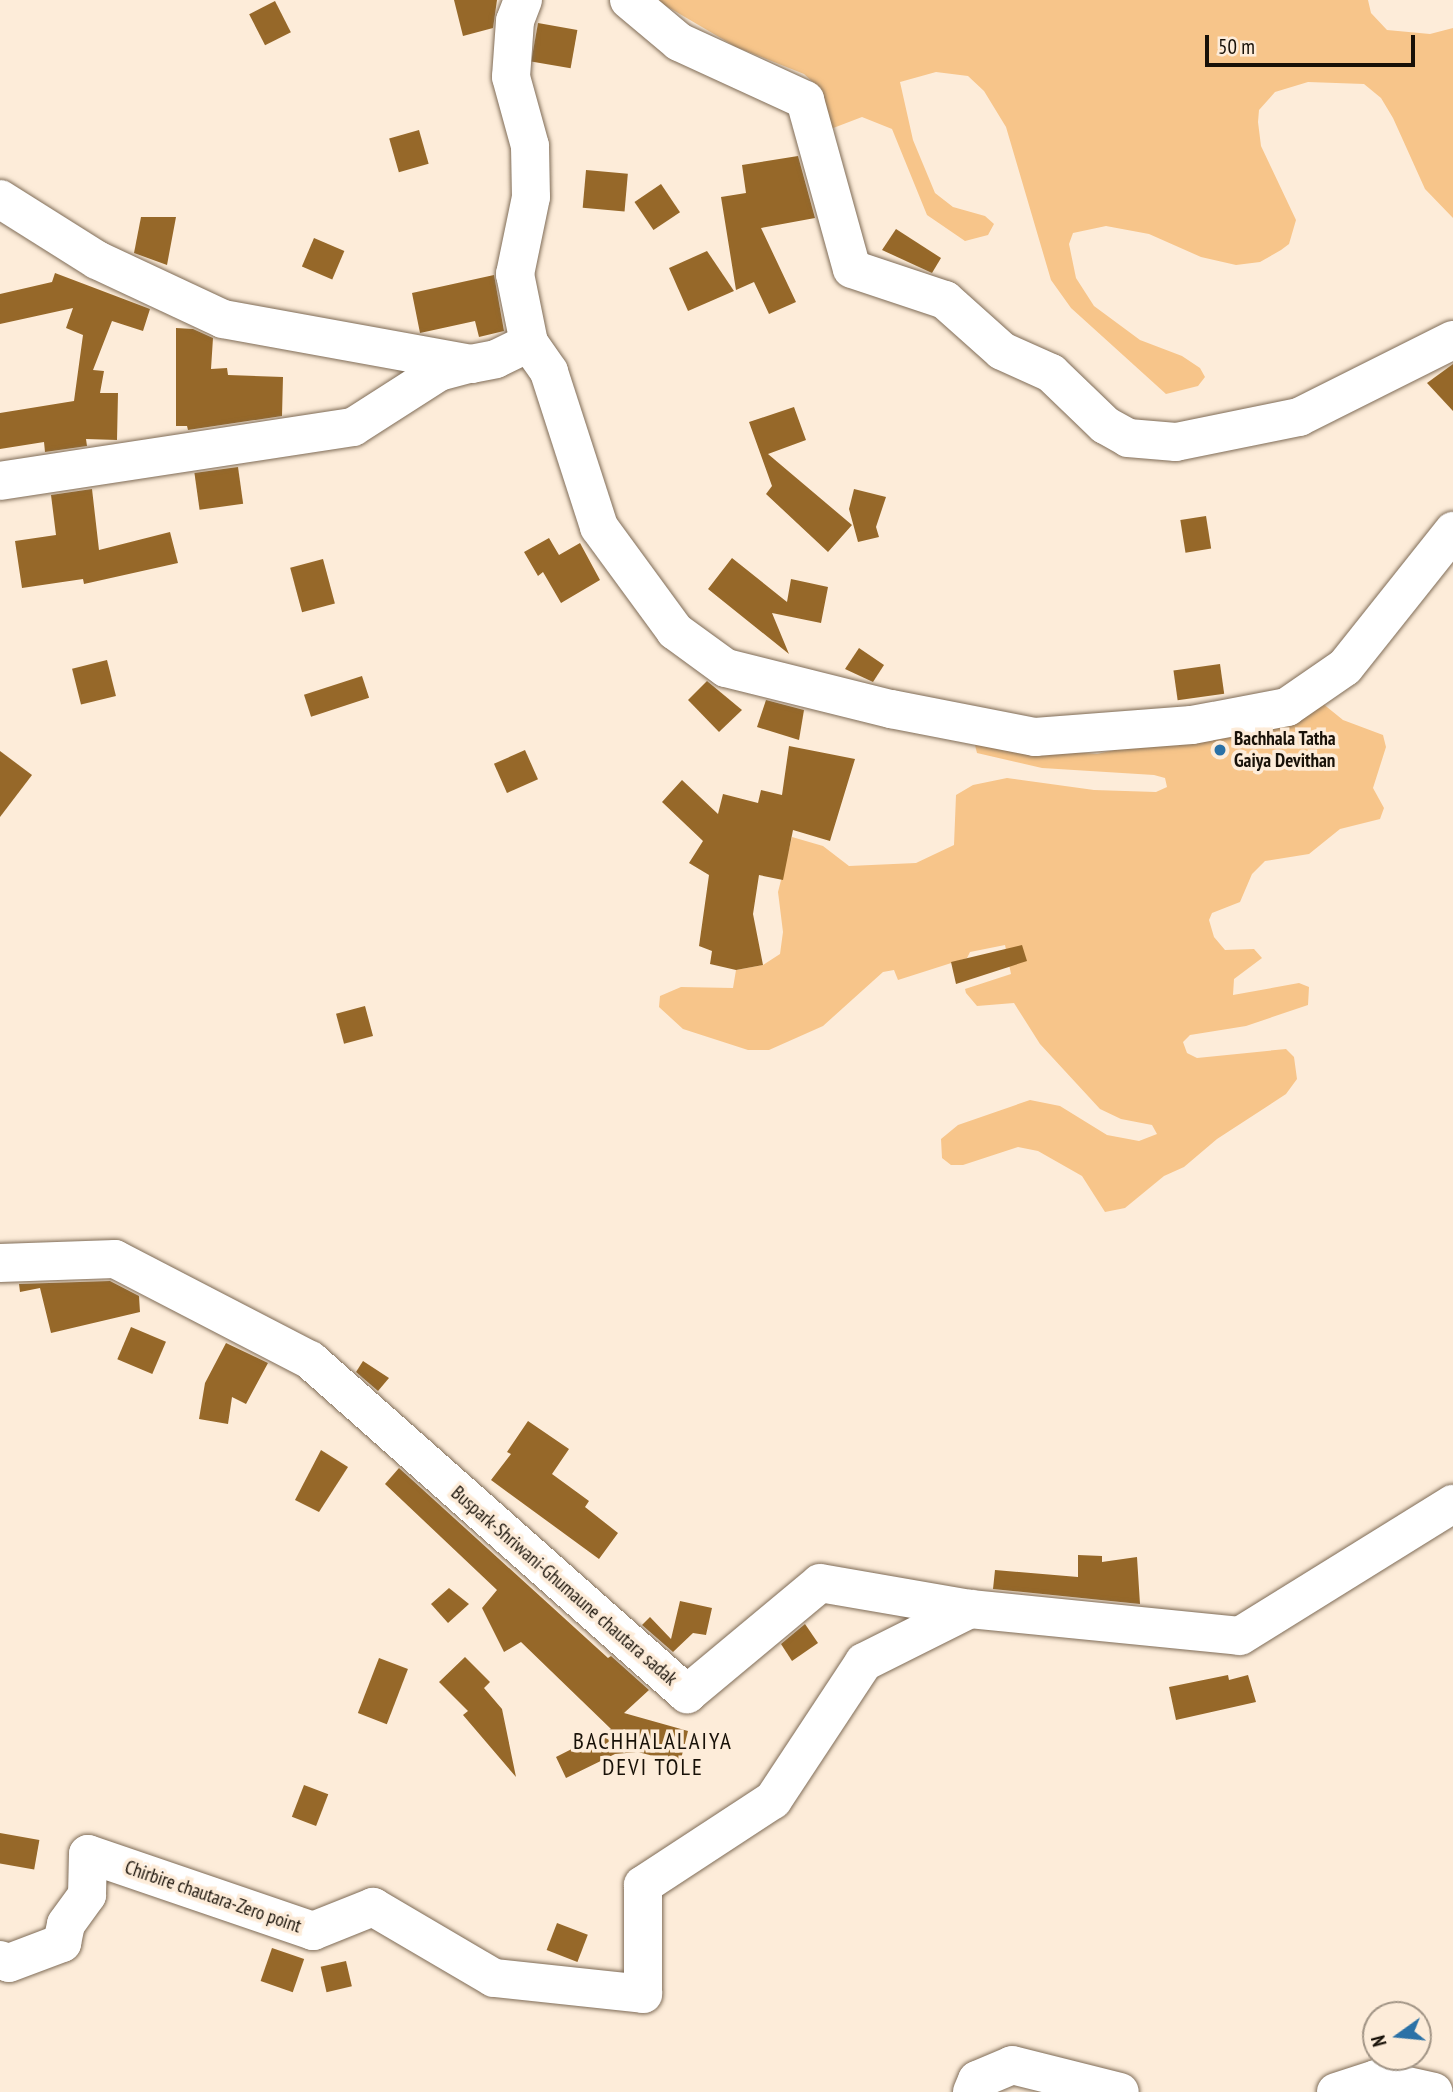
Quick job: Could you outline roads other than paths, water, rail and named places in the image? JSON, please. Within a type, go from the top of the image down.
[{"type":"street","points":[[523,0],[515,21],[511,77],[530,146],[531,197],[515,274],[529,343],[549,372],[599,527],[674,631],[726,668],[891,709],[1035,737],[1192,724],[1287,707],[1345,667],[1453,531]]},
{"type":"street","points":[[629,0],[679,42],[805,100],[852,269],[945,300],[1002,351],[1051,373],[1105,425],[1128,438],[1176,442],[1300,417],[1453,340]]},
{"type":"street","points":[[0,199],[97,260],[223,319],[471,364]]},
{"type":"street","points":[[0,481],[353,427],[439,372],[496,359],[529,343]]},
{"type":"street","name":"Buspark-Shriwani-Ghumaune chautara sadak","points":[[0,1263],[115,1259],[310,1360],[687,1693],[820,1583],[970,1609],[1240,1636],[1453,1504]]},
{"type":"street","name":"Chirbire chautara-Zero point","points":[[0,1960],[9,1963],[62,1943],[66,1924],[87,1895],[88,1854],[313,1931],[373,1907],[494,1978],[643,1994],[643,1885],[773,1800],[864,1662],[970,1609]]},
{"type":"street","points":[[972,2092],[977,2080],[1012,2066],[1120,2092]]},
{"type":"street","points":[[1336,2092],[1376,2079],[1434,2092]]},
{"type":"place","name":"Bachhala Tatha Gaiya Devithan","points":[[1220,750]]},
{"type":"district","name":"BACHHALALAIYA DEVI TOLE","points":[[653,1754]]}]
